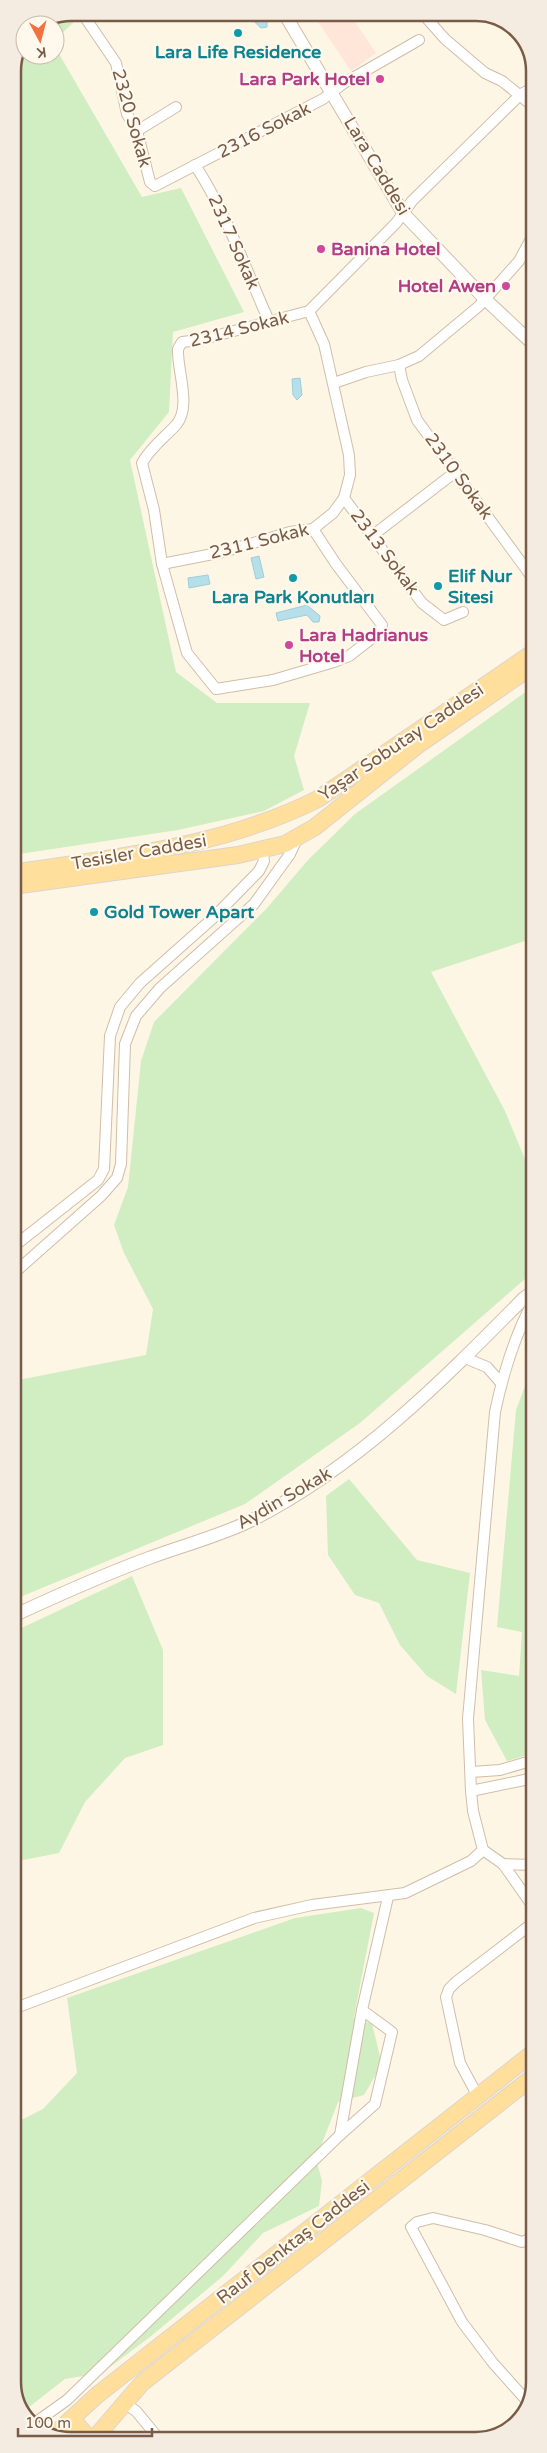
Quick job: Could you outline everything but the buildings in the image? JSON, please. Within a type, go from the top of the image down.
[{"type":"main road","name":"Yaşar Sobutay Caddesi","points":[[263,823],[318,800],[526,657]]},
{"type":"main road","points":[[21,885],[262,850],[297,839],[418,745],[526,671]]},
{"type":"main road","points":[[286,815],[295,822],[298,829],[297,839]]},
{"type":"main road","points":[[262,850],[259,830],[263,823]]},
{"type":"main road","name":"Tesisler Caddesi","points":[[21,872],[162,850],[233,833],[263,823]]},
{"type":"main road","name":"Rauf Denktaş Caddesi","points":[[60,2430],[104,2390],[526,2058]]},
{"type":"main road","name":"Rauf Denktaş Caddesi","points":[[100,2432],[142,2383],[526,2082]]},
{"type":"main road","points":[[70,2420],[84,2432]]},
{"type":"street","name":"2320 Sokak","points":[[88,21],[116,63],[127,114],[137,131],[150,182],[155,186],[195,165]]},
{"type":"street","name":"Lara Caddesi","points":[[289,21],[402,212],[485,299],[526,337]]},
{"type":"street","points":[[429,21],[445,38],[485,74],[502,81],[526,99]]},
{"type":"street","name":"2316 Sokak","points":[[195,165],[323,99],[419,40]]},
{"type":"street","name":"2314 Sokak","points":[[162,564],[154,510],[142,463],[148,452],[178,424],[184,409],[178,349],[182,342],[200,340],[309,311],[396,223],[402,212],[521,94],[526,92]]},
{"type":"street","points":[[137,131],[176,107]]},
{"type":"street","name":"2317 Sokak","points":[[195,165],[211,189],[269,321]]},
{"type":"street","points":[[334,383],[366,372],[399,365],[418,356],[485,299],[520,261],[526,250]]},
{"type":"street","name":"2313 Sokak","points":[[309,311],[324,344],[349,455],[350,475],[344,498],[422,603],[444,620],[463,612]]},
{"type":"street","name":"2310 Sokak","points":[[399,365],[402,380],[417,420],[526,569]]},
{"type":"street","points":[[372,536],[454,473]]},
{"type":"street","name":"2311 Sokak","points":[[162,564],[223,552],[290,532],[313,529],[332,513],[344,498]]},
{"type":"street","points":[[162,564],[187,653],[216,689],[273,680],[348,656],[380,632],[382,625],[336,564],[313,529]]},
{"type":"street","points":[[21,1267],[101,1196],[117,1178],[121,1164],[125,1044],[136,1016],[160,988],[254,904],[290,854],[297,839]]},
{"type":"street","points":[[21,1241],[98,1180],[104,1169],[110,1036],[120,1007],[140,983],[212,919],[259,871],[264,861],[262,850]]},
{"type":"street","name":"Aydin Sokak","points":[[21,1612],[100,1576],[251,1521],[315,1484],[386,1429],[465,1358],[526,1297]]},
{"type":"street","points":[[526,1315],[501,1384],[495,1412],[468,1719],[473,1811],[484,1850],[503,1864],[526,1897]]},
{"type":"street","points":[[465,1358],[487,1367],[501,1384]]},
{"type":"street","points":[[471,1772],[500,1770],[526,1762]]},
{"type":"street","points":[[471,1791],[526,1780]]},
{"type":"street","points":[[21,2007],[254,1918],[312,1905],[388,1897],[406,1893],[471,1861],[484,1850]]},
{"type":"street","points":[[503,1864],[526,1865]]},
{"type":"street","points":[[340,2134],[362,2010],[388,1897]]},
{"type":"street","points":[[475,2098],[475,2091],[460,2063],[446,1997],[449,1989],[456,1982],[526,1929]]},
{"type":"street","points":[[39,2420],[66,2400],[340,2134],[375,2104],[392,2032],[362,2010]]},
{"type":"street","points":[[523,2397],[493,2363],[462,2322],[411,2227],[417,2222],[433,2218],[485,2230],[522,2242],[526,2240]]},
{"type":"street","points":[[124,2403],[136,2411],[153,2432]]},
{"type":"shaded area","points":[[317,21],[354,21],[376,53],[351,71]]},
{"type":"green space","points":[[75,21],[65,30],[65,22]]},
{"type":"green space","points":[[65,64],[142,197],[181,188],[244,312],[173,332],[169,412],[130,460],[176,672],[217,703],[310,703],[294,756],[304,790],[264,811],[178,830],[21,854],[22,65]]},
{"type":"green space","points":[[526,692],[526,941],[431,972],[505,1111],[526,1162],[526,1278],[360,1423],[245,1504],[21,1597],[21,1379],[146,1355],[153,1309],[124,1253],[114,1225],[128,1187],[141,1061],[154,1022],[267,908],[308,860],[355,814]]},
{"type":"green space","points":[[526,1383],[526,1755],[507,1761],[485,1720],[481,1670],[519,1676],[522,1632],[497,1627],[516,1410]]},
{"type":"green space","points":[[349,1479],[417,1560],[470,1573],[456,1694],[427,1676],[400,1645],[379,1603],[355,1595],[328,1555],[326,1496]]},
{"type":"green space","points":[[132,1576],[163,1650],[163,1745],[125,1758],[85,1802],[59,1853],[21,1860],[21,1628]]},
{"type":"green space","points":[[361,1908],[374,1913],[354,2017],[372,2024],[382,2064],[364,2095],[338,2102],[316,2159],[322,2181],[319,2206],[263,2233],[223,2276],[150,2337],[102,2373],[65,2379],[28,2408],[22,2391],[21,2381],[21,2120],[43,2109],[77,2073],[67,1998],[295,1918]]},
{"type":"water","points":[[254,21],[267,22],[267,27],[261,28]]},
{"type":"water","points":[[300,378],[302,395],[297,400],[293,395],[292,379]]},
{"type":"water","points":[[259,556],[264,577],[256,579],[251,558]]},
{"type":"water","points":[[208,575],[210,584],[189,588],[188,578]]},
{"type":"water","points":[[307,605],[320,616],[319,622],[313,622],[307,615],[278,621],[276,613]]},
{"type":"place","name":"Lara Life Residence","points":[[238,33]]},
{"type":"place","name":"Lara Park Hotel","points":[[380,79]]},
{"type":"place","name":"Banina Hotel","points":[[321,249]]},
{"type":"place","name":"Hotel Awen","points":[[506,286]]},
{"type":"place","name":"Lara Park Konutları","points":[[293,578]]},
{"type":"place","name":"Elif Nur Sitesi","points":[[438,586]]},
{"type":"place","name":"Lara Hadrianus Hotel","points":[[289,645]]},
{"type":"place","name":"Gold Tower Apart","points":[[94,912]]}]
